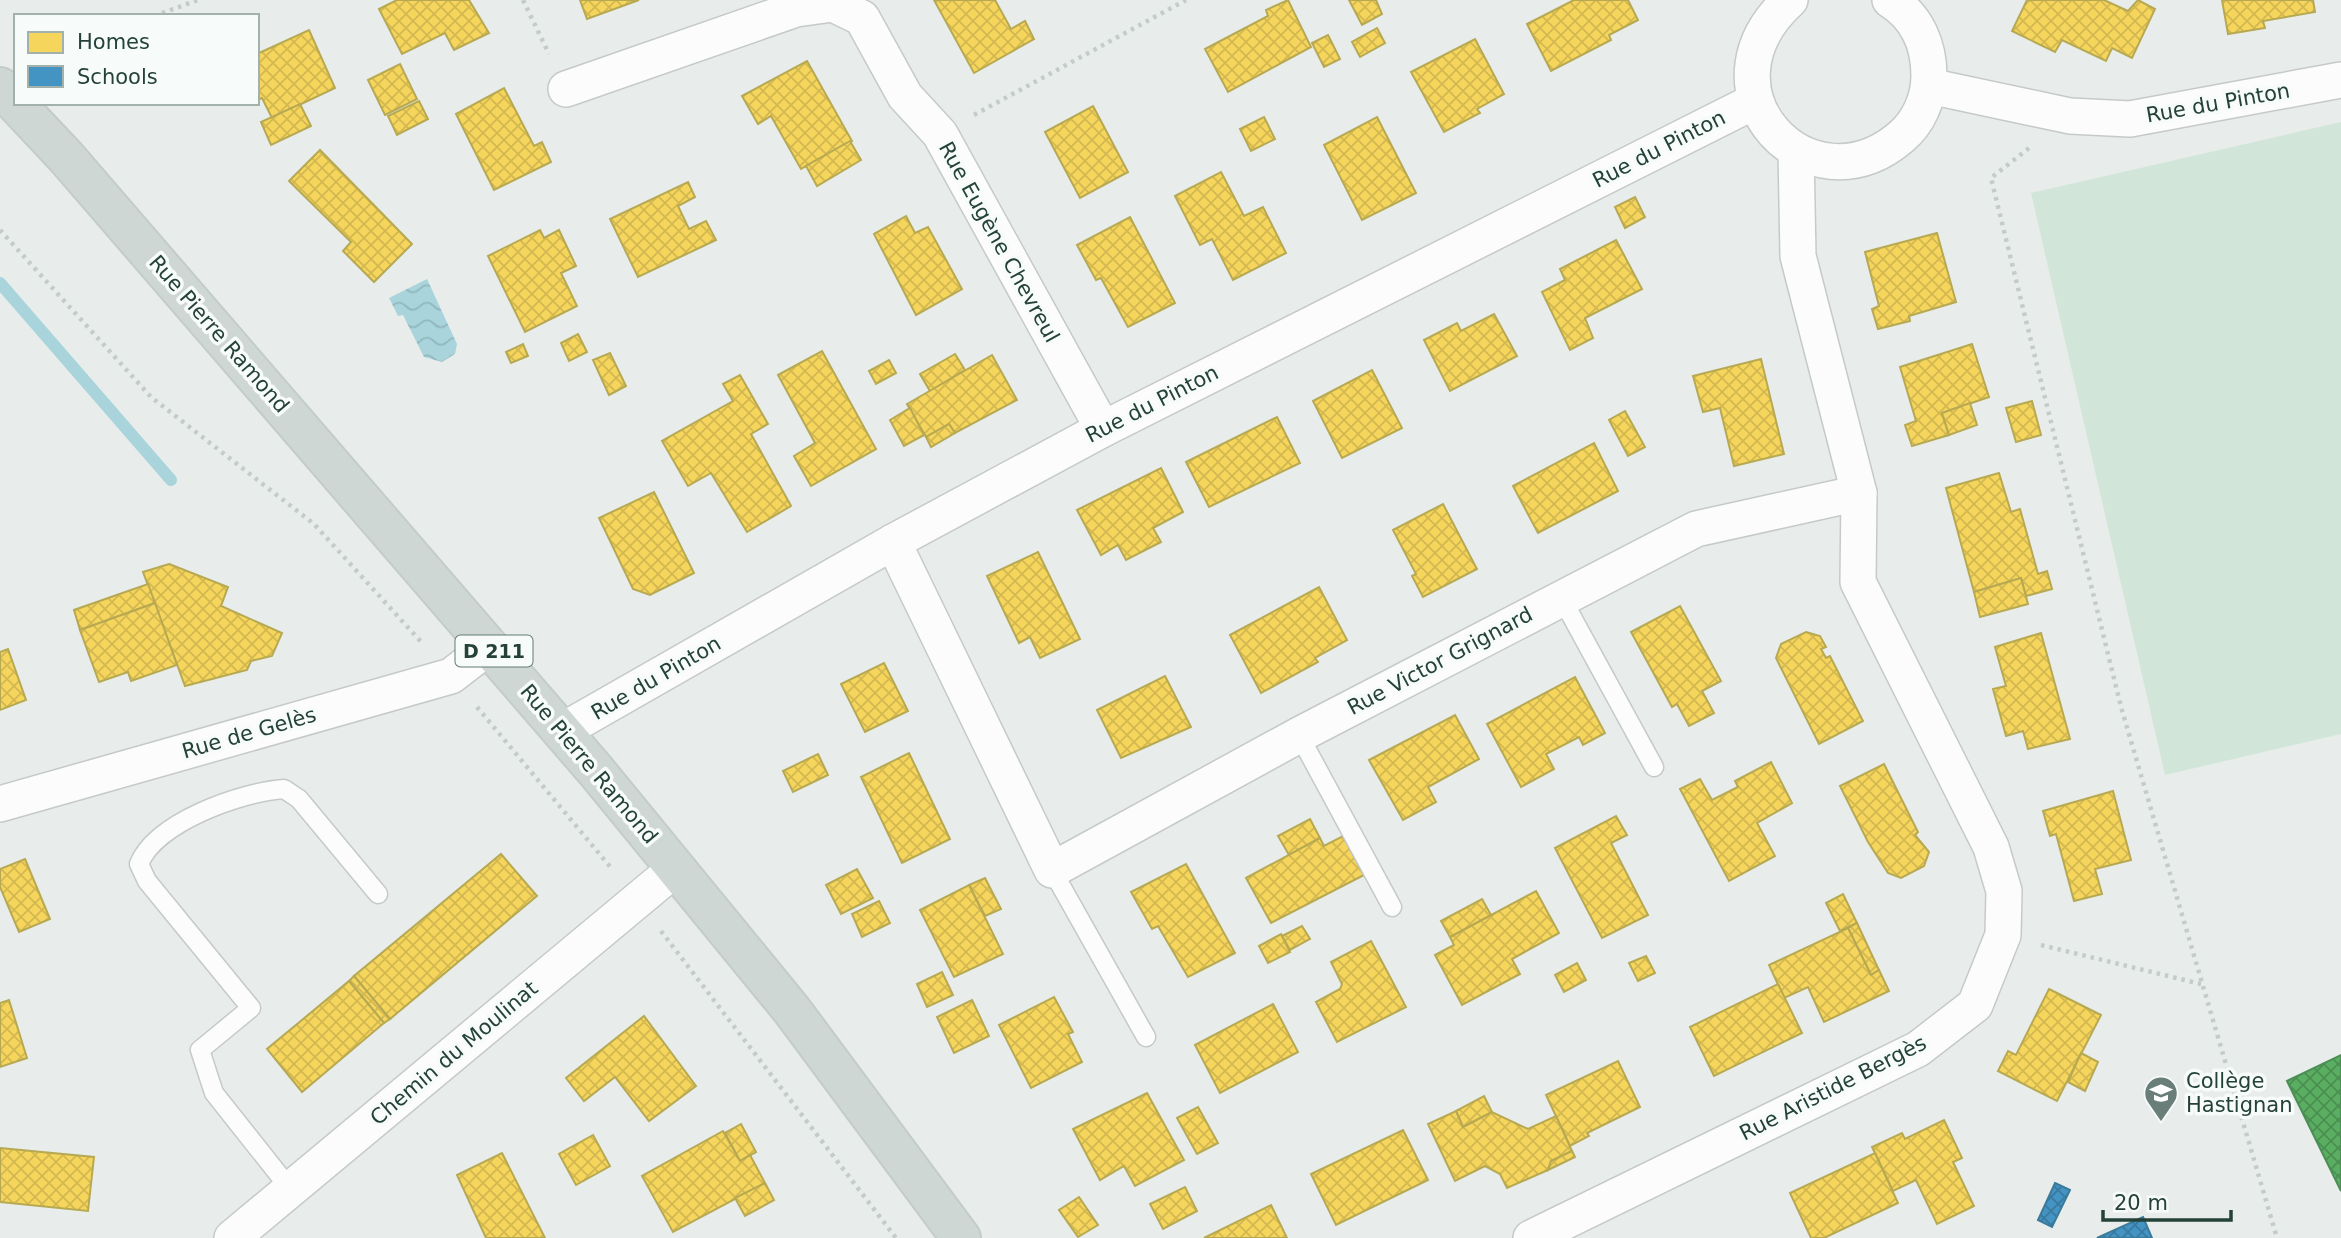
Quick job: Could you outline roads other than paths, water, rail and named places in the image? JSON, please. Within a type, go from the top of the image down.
[{"type":"main road","name":"Rue Pierre Ramond","points":[[0,87],[14,102]]},
{"type":"main road","name":"Rue Pierre Ramond","points":[[17,105],[66,157],[562,731],[791,1009],[961,1238]]},
{"type":"street","points":[[1790,0],[1770,18],[1756,43],[1751,72],[1755,101],[1765,121],[1779,138],[1796,151],[1819,160],[1844,162],[1868,158],[1890,147],[1909,131],[1922,109],[1929,86],[1929,57],[1919,29],[1900,7],[1890,0]]},
{"type":"street","name":"Rue Eugène Chevreul","points":[[566,89],[796,9],[833,4],[862,18],[905,96],[940,134],[1102,429]]},
{"type":"street","name":"Rue du Pinton","points":[[1929,86],[2070,116],[2130,119],[2341,80]]},
{"type":"street","name":"Rue du Pinton","points":[[562,731],[893,542],[1102,429],[1755,101]]},
{"type":"street","points":[[1796,151],[1798,256],[1859,493]]},
{"type":"street","name":"Rue Victor Grignard","points":[[1052,870],[1299,735],[1696,528],[1859,493]]},
{"type":"street","name":"Rue Aristide Bergès","points":[[1531,1238],[1918,1049],[1975,1005],[2003,935],[2004,891],[1991,847],[1858,582],[1859,493]]},
{"type":"street","points":[[893,542],[1052,870]]},
{"type":"street","name":"Rue de Gelès","points":[[0,804],[451,676],[490,646]]},
{"type":"street","name":"Chemin du Moulinat","points":[[232,1238],[675,869]]},
{"type":"lane","points":[[1560,597],[1654,768]]},
{"type":"lane","points":[[1299,735],[1392,907]]},
{"type":"lane","points":[[291,1190],[214,1093],[200,1050],[251,1008],[147,881],[139,864],[145,850],[161,834],[219,805],[285,789],[299,799],[378,894]]},
{"type":"lane","points":[[1052,870],[1146,1037]]},
{"type":"water","points":[[427,279],[457,344],[455,354],[442,362],[424,357],[403,315],[398,316],[389,298]]},
{"type":"waterway","points":[[0,283],[171,480]]},
{"type":"place","name":"Collège Hastignan","points":[[2161,1123]]}]
